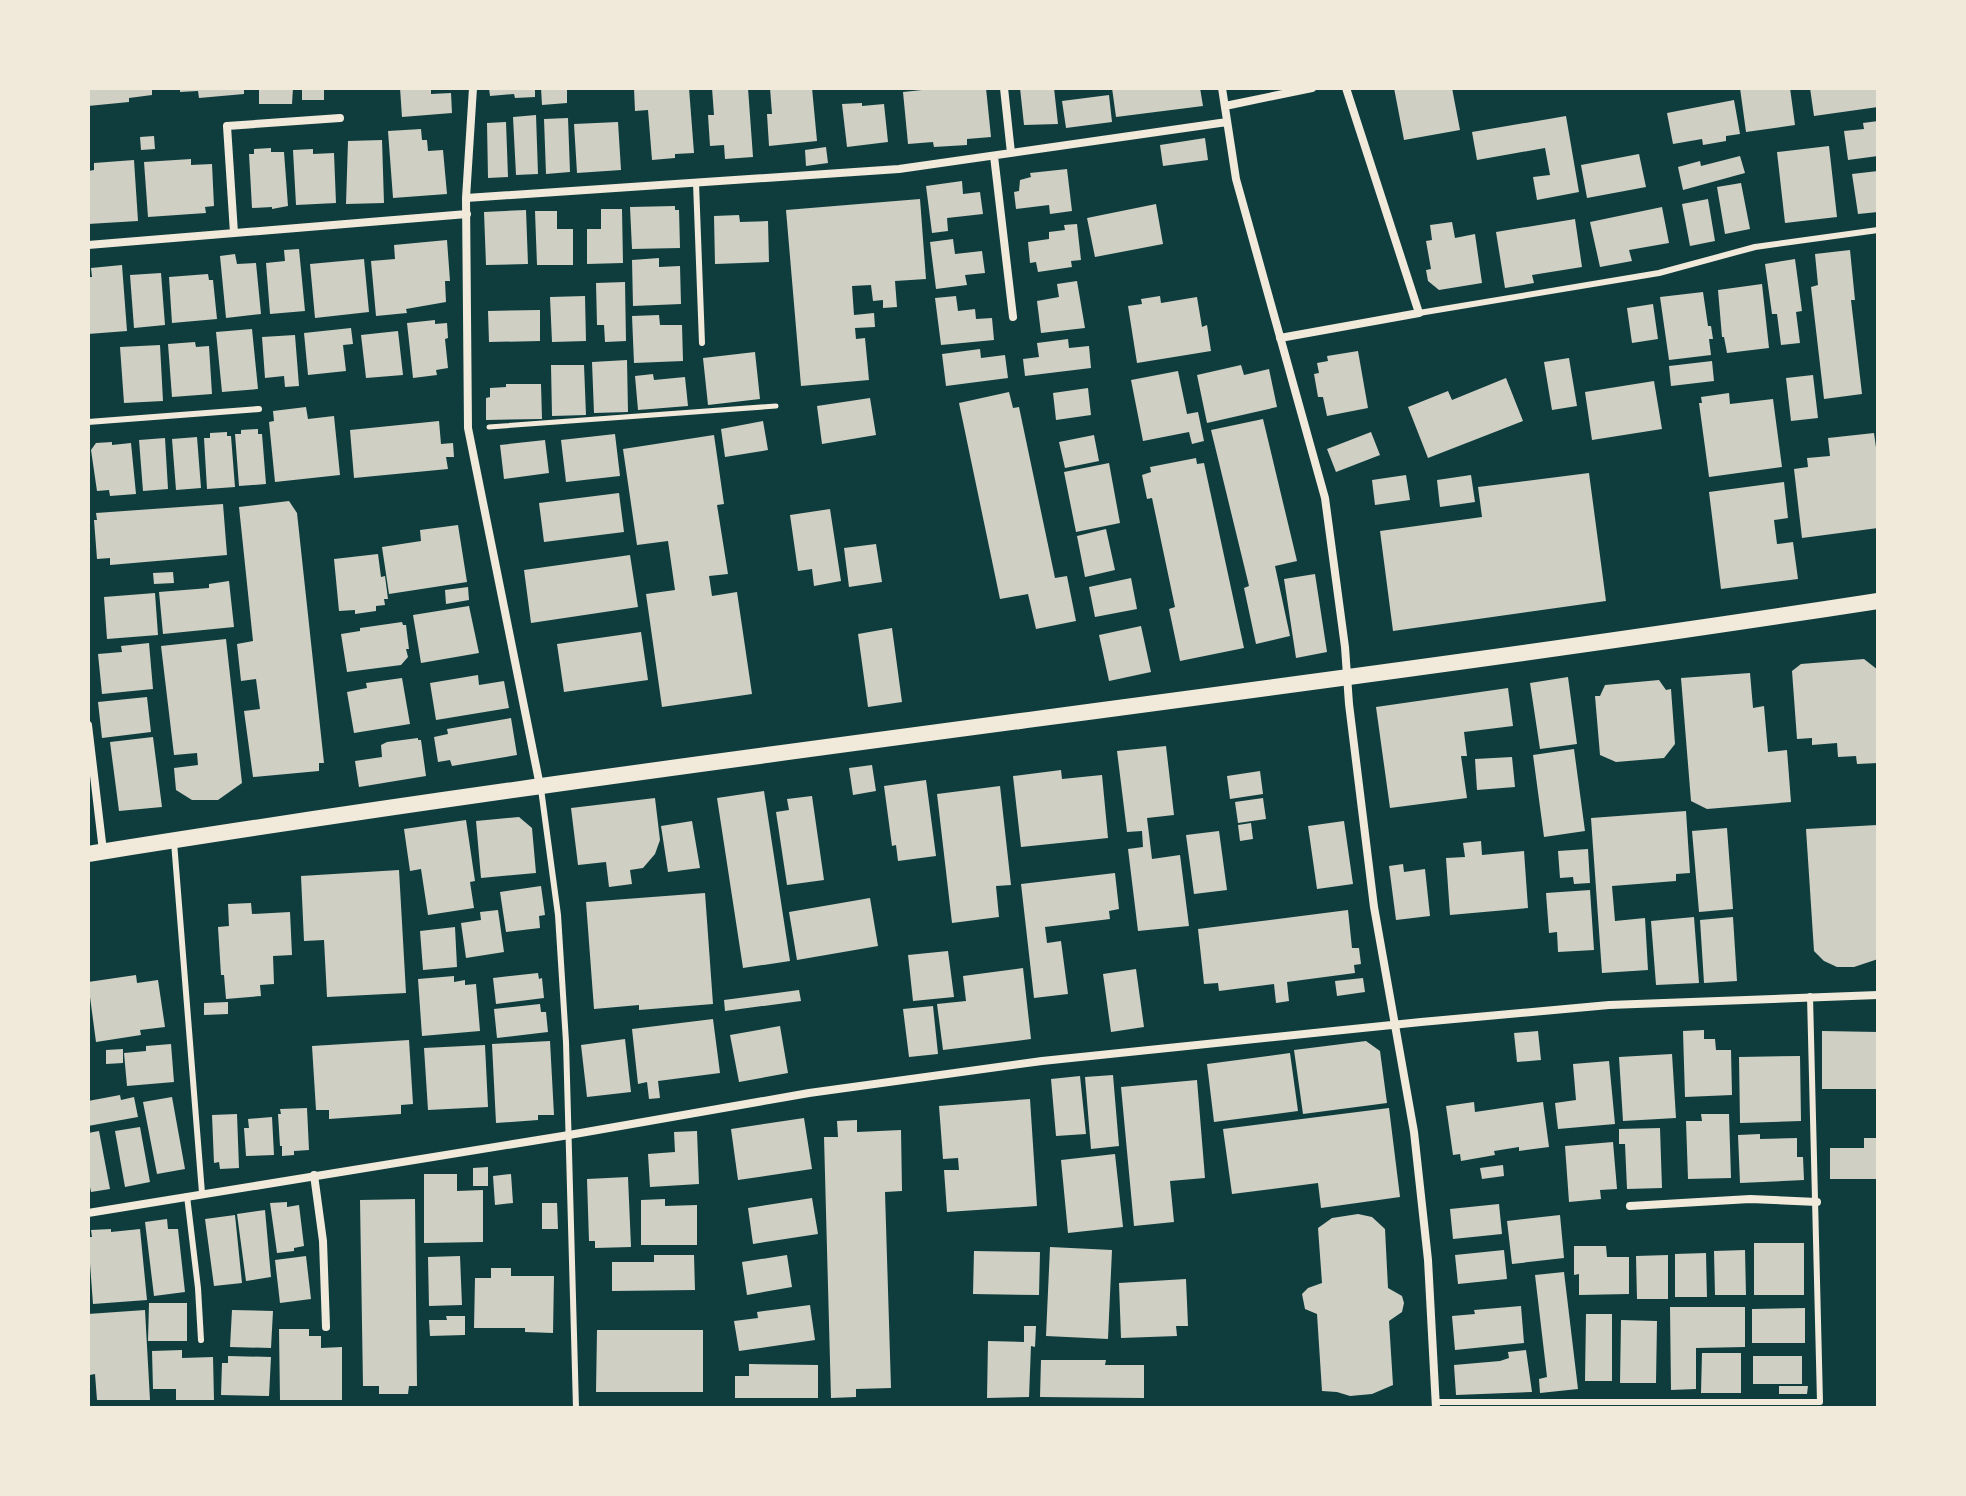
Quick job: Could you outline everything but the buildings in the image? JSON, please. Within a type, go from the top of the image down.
[{"type":"main road","points":[[96,853],[540,786],[1347,679],[1878,601]]},
{"type":"street","points":[[473,88],[466,198],[468,428],[540,786]]},
{"type":"street","points":[[1004,88],[1011,153]]},
{"type":"street","points":[[1222,88],[1236,179],[1325,498],[1374,907],[1414,1132],[1428,1260],[1436,1405]]},
{"type":"street","points":[[1225,106],[1312,88]]},
{"type":"street","points":[[1280,338],[1419,313],[1346,88]]},
{"type":"street","points":[[234,233],[227,126],[340,118]]},
{"type":"street","points":[[466,198],[899,169],[1227,122]]},
{"type":"street","points":[[994,156],[1013,317]]},
{"type":"street","points":[[88,245],[467,214]]},
{"type":"street","points":[[88,725],[96,853]]},
{"type":"street","points":[[88,1213],[824,1090],[1042,1061],[1609,1005],[1878,995]]},
{"type":"street","points":[[314,1175],[323,1241],[326,1327]]},
{"type":"street","points":[[1630,1206],[1750,1199],[1817,1202]]},
{"type":"lane","points":[[696,183],[702,343]]},
{"type":"lane","points":[[1419,313],[1659,273],[1755,247],[1878,230]]},
{"type":"lane","points":[[88,422],[259,409]]},
{"type":"lane","points":[[540,786],[558,915],[569,1135],[576,1408]]},
{"type":"lane","points":[[174,841],[202,1193]]},
{"type":"lane","points":[[1436,1405],[1820,1402],[1810,996]]},
{"type":"lane","points":[[187,1196],[201,1340]]},
{"type":"path","points":[[468,428],[776,406]]}]
